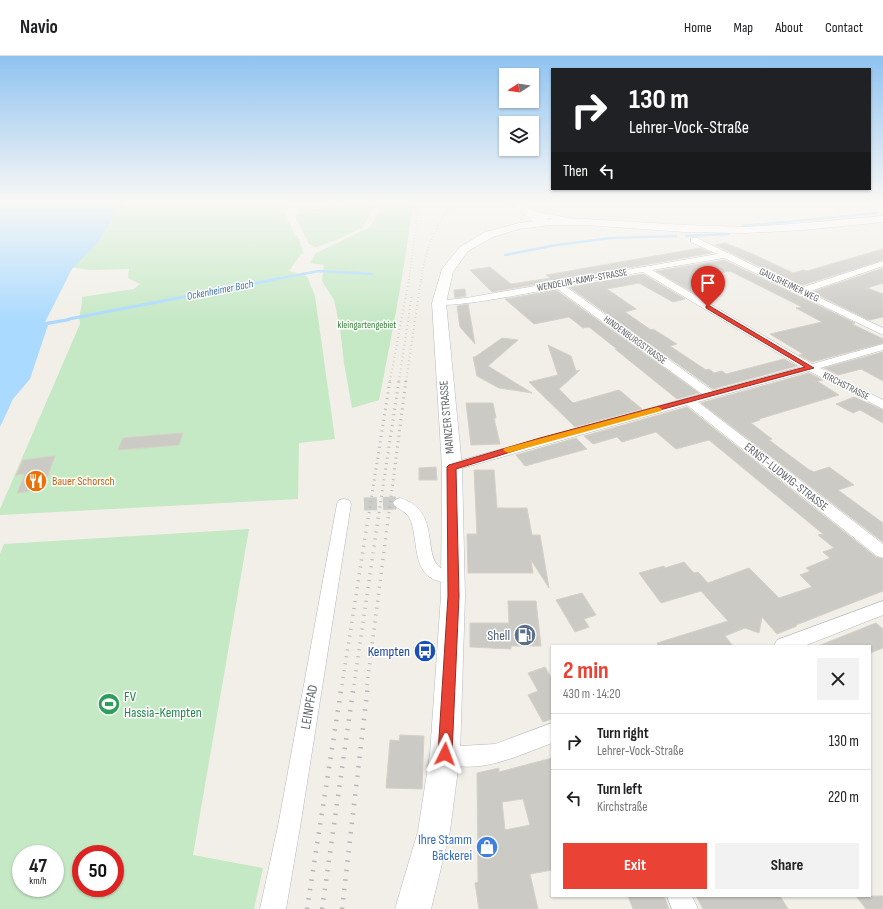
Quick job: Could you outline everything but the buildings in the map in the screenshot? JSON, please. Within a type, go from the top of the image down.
[{"type":"main road","name":"MAINZER STRASSE","points":[[414,909],[434,831],[445,754],[453,578],[452,467],[439,303],[440,292],[449,270],[459,255],[475,242]]},
{"type":"street","name":"GAULSHEIMER WEG","points":[[698,242],[883,332]]},
{"type":"street","name":"WENDELIN-KAMP-STRASSE","points":[[439,303],[466,302],[725,255]]},
{"type":"street","points":[[801,291],[883,262]]},
{"type":"street","name":"KIRCHSTRASSE","points":[[644,269],[811,368],[883,405]]},
{"type":"street","name":"HINDENBURGSTRASSE","points":[[558,285],[712,395]]},
{"type":"street","points":[[452,467],[543,440],[811,368],[883,347]]},
{"type":"street","name":"ERNST-LUDWIG-STRASSE","points":[[689,401],[883,552]]},
{"type":"street","points":[[400,503],[408,506],[416,512],[428,566],[439,575],[453,578]]},
{"type":"street","name":"LEINPFAD","points":[[273,909],[290,822],[344,504]]},
{"type":"street","points":[[786,645],[883,608]]},
{"type":"street","points":[[445,754],[460,756],[495,754],[551,733]]},
{"type":"street","points":[[679,897],[685,909]]},
{"type":"green space","points":[[43,242],[300,242],[304,254],[301,254],[289,271],[307,276],[315,296],[335,439],[299,443],[298,499],[0,515],[0,509],[80,324],[82,297],[134,289],[140,284],[128,278],[129,269],[90,270],[70,267]]},
{"type":"green space","points":[[308,242],[331,242],[316,247],[309,244]]},
{"type":"green space","name":"kleingartengebiet","points":[[340,242],[408,242],[379,400],[352,408],[344,363],[340,328],[334,300],[322,281],[324,265],[310,263],[316,253]]},
{"type":"green space","name":"FV Hassia-Kempten","points":[[249,529],[193,855],[263,868],[254,909],[0,909],[0,554],[4,544]]},
{"type":"water","points":[[0,242],[98,242],[72,269],[45,322],[69,318],[70,321],[48,325],[30,379],[13,399],[0,427]]},
{"type":"waterway","name":"Ockenheimer Bach","points":[[505,255],[581,242]]},
{"type":"waterway","name":"Ockenheimer Bach","points":[[271,280],[319,271],[372,274]]},
{"type":"waterway","name":"Ockenheimer Bach","points":[[69,319],[277,279]]},
{"type":"tunnel","points":[[364,504],[400,503]]},
{"type":"railway","points":[[409,280],[414,242]]},
{"type":"railway","points":[[421,280],[425,257],[431,242]]},
{"type":"railway","points":[[390,381],[409,279]]},
{"type":"railway","points":[[406,381],[421,279]]},
{"type":"railway","points":[[399,381],[412,294]]},
{"type":"railway","points":[[369,513],[390,380]]},
{"type":"railway","points":[[379,513],[399,380]]},
{"type":"railway","points":[[389,513],[406,380]]},
{"type":"railway","points":[[342,685],[369,512]]},
{"type":"railway","points":[[354,685],[379,512]]},
{"type":"railway","points":[[367,685],[389,512]]},
{"type":"railway","points":[[307,909],[342,684]]},
{"type":"railway","points":[[322,909],[354,684]]},
{"type":"railway","points":[[342,909],[368,684]]},
{"type":"slow traffic","points":[[508,450],[658,409]]},
{"type":"place","name":"Bauer Schorsch","points":[[36,481]]},
{"type":"place","name":"Shell","points":[[525,635]]},
{"type":"place","name":"Kempten","points":[[425,651]]},
{"type":"place","name":"FV Hassia-Kempten","points":[[109,704]]},
{"type":"place","name":"Ihre Stamm Bäckerei","points":[[487,847]]},
{"type":"route","points":[[445,754],[453,596],[452,467],[543,440],[811,368],[708,307]]}]
